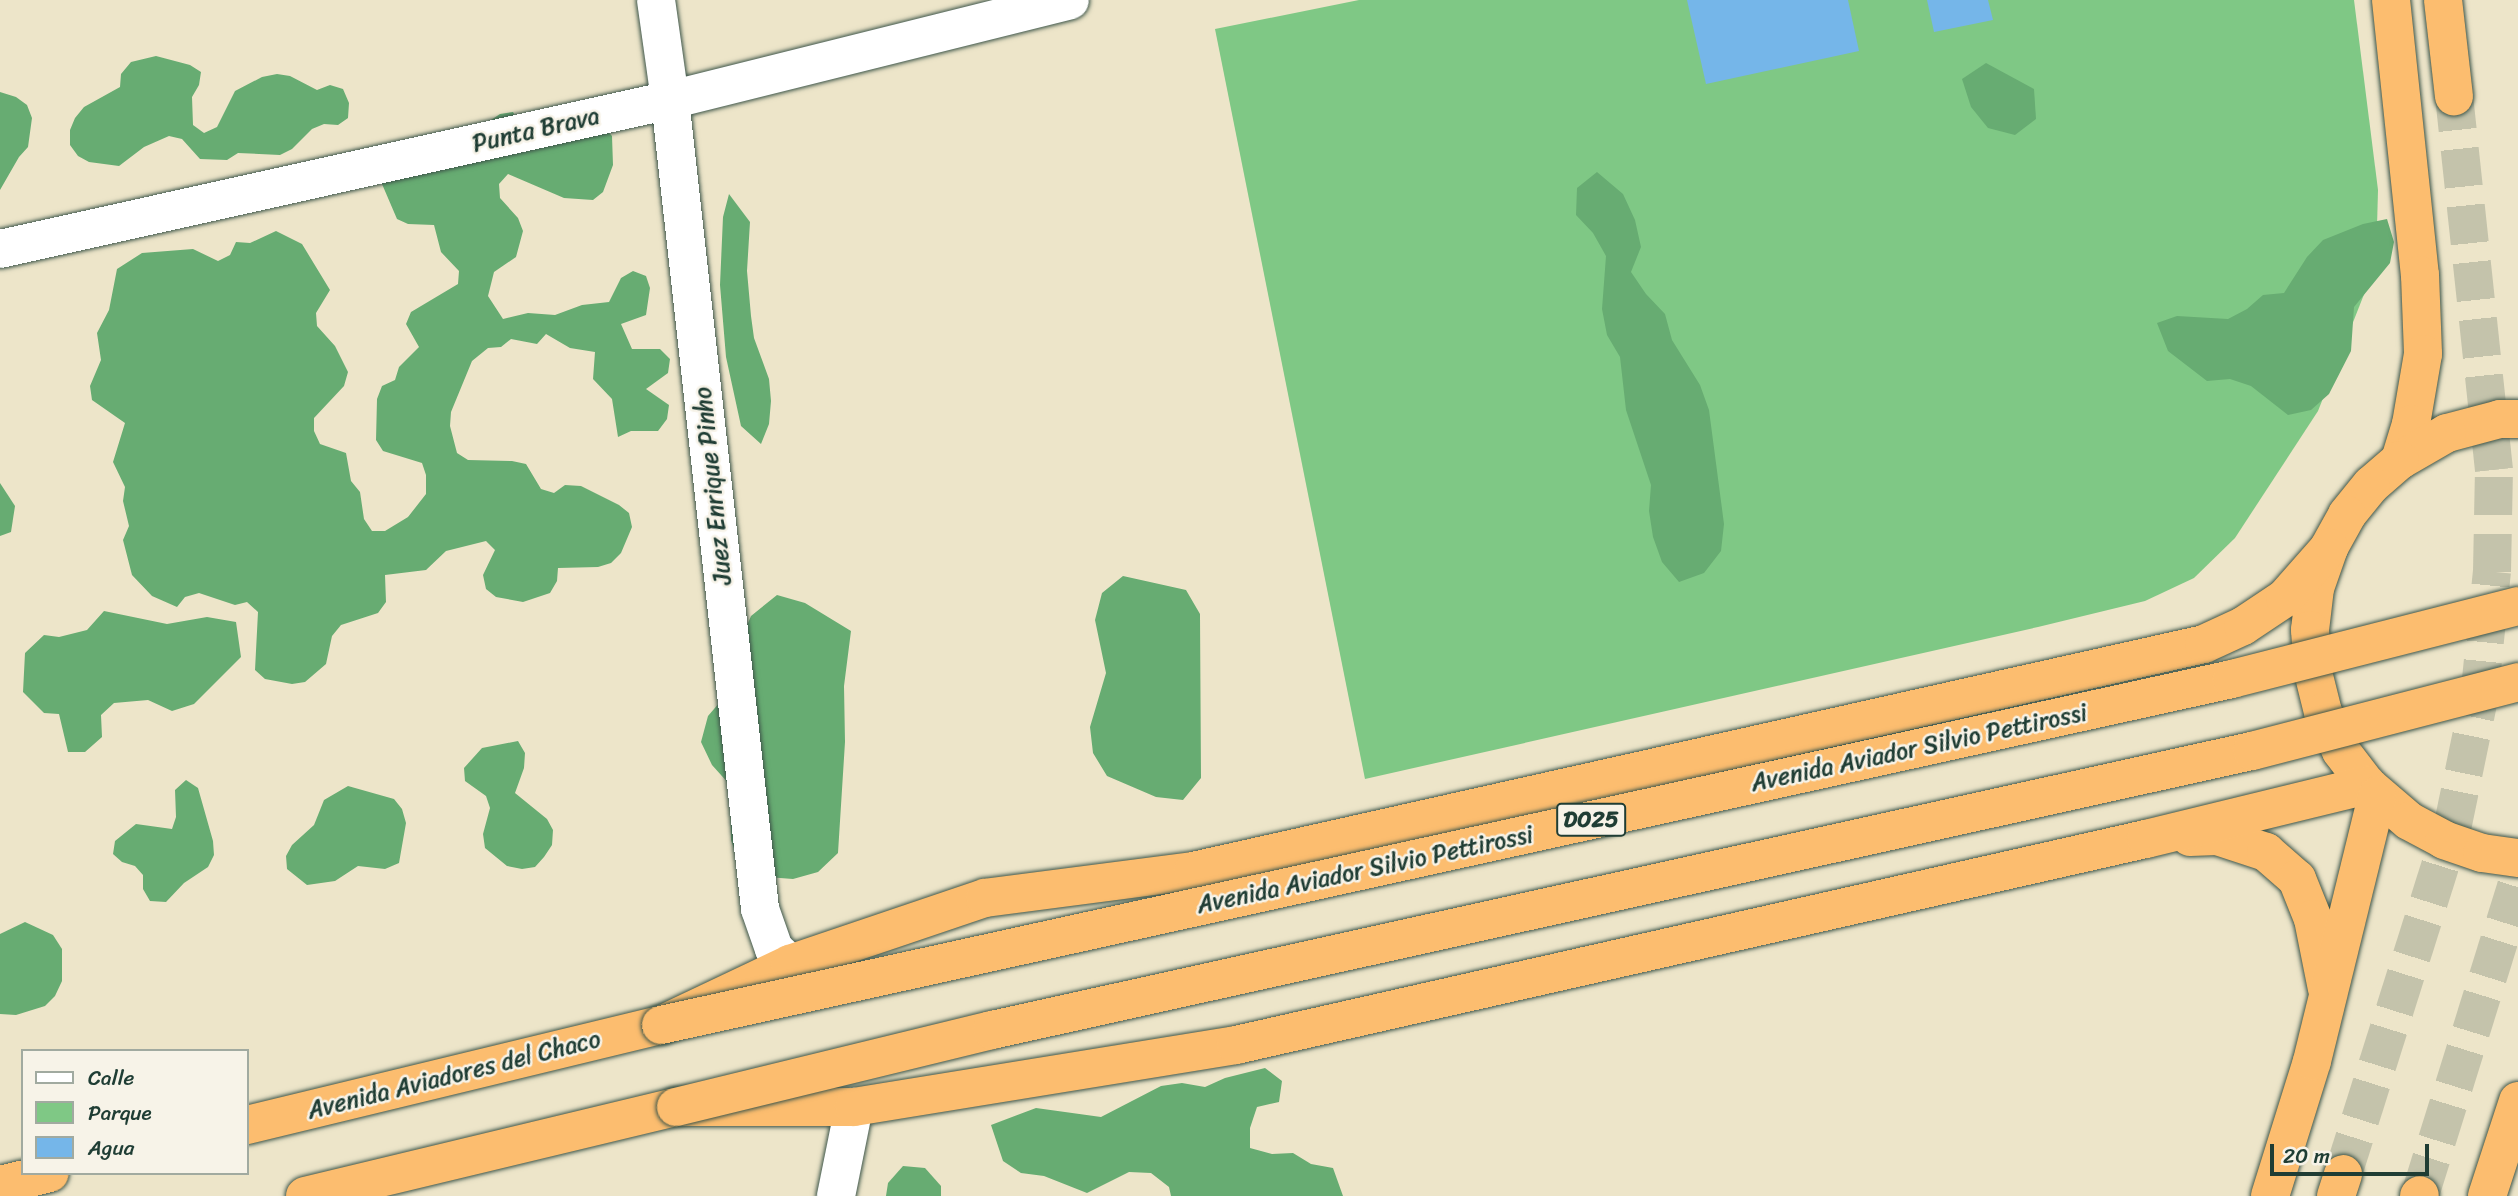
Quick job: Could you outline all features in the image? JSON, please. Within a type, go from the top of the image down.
[{"type":"highway","points":[[2390,0],[2420,275],[2423,354],[2411,424],[2400,460]]},
{"type":"highway","points":[[2443,0],[2454,96]]},
{"type":"highway","points":[[2518,419],[2500,419],[2447,433],[2400,460],[2371,485],[2347,515],[2329,548],[2315,588],[2310,630],[2313,672],[2323,712],[2341,751],[2372,790],[2409,821],[2444,841],[2482,853],[2518,858]]},
{"type":"highway","points":[[661,1025],[790,964],[985,898],[1193,871],[2204,644],[2244,626],[2285,598],[2329,548]]},
{"type":"highway","name":"Avenida Aviador Silvio Pettirossi","points":[[661,1025],[2232,679],[2518,606]]},
{"type":"highway","points":[[304,1196],[992,1030],[2238,754],[2518,682]]},
{"type":"highway","points":[[676,1107],[854,1107],[1236,1045],[2372,790]]},
{"type":"highway","points":[[2270,1196],[2329,999],[2372,790]]},
{"type":"highway","points":[[2146,839],[2217,836],[2266,852],[2297,879],[2313,919],[2329,999]]},
{"type":"highway","name":"Avenida Aviadores del Chaco","points":[[248,1125],[661,1025]]},
{"type":"highway","points":[[2487,1196],[2518,1101]]},
{"type":"highway","points":[[0,1185],[42,1175]]},
{"type":"street","name":"Juez Enrique Pinho","points":[[656,0],[670,100],[760,909],[774,949],[790,964]]},
{"type":"street","name":"Punta Brava","points":[[0,249],[670,100],[1070,0]]},
{"type":"street","points":[[836,1196],[854,1107]]},
{"type":"green space","points":[[1359,0],[2354,0],[2378,190],[2376,264],[2318,411],[2235,538],[2194,578],[2145,601],[2038,627],[1365,779],[1215,29]]},
{"type":"green space","points":[[156,56],[190,65],[201,72],[199,85],[192,97],[193,125],[204,133],[217,127],[235,91],[262,77],[277,74],[290,76],[317,90],[330,85],[343,89],[349,103],[348,118],[338,125],[324,124],[312,129],[292,149],[280,155],[238,153],[227,160],[200,159],[182,139],[169,136],[144,147],[119,166],[89,162],[78,156],[70,145],[70,130],[75,118],[84,107],[120,87],[121,74],[131,62]]},
{"type":"green space","points":[[1986,63],[2034,89],[2036,119],[2015,135],[1988,128],[1971,107],[1962,79]]},
{"type":"green space","points":[[0,92],[16,97],[27,105],[32,118],[28,147],[0,190]]},
{"type":"green space","points":[[513,112],[520,124],[602,125],[612,136],[613,165],[603,192],[593,200],[564,198],[508,174],[499,184],[500,198],[518,218],[523,231],[516,257],[494,272],[488,296],[503,319],[528,313],[555,315],[582,305],[609,302],[621,278],[633,271],[646,276],[650,288],[646,315],[621,324],[632,349],[660,349],[670,359],[668,373],[646,389],[669,405],[667,419],[658,431],[631,431],[618,437],[612,399],[593,379],[595,352],[570,348],[546,334],[537,344],[511,339],[501,347],[488,348],[472,361],[451,412],[450,426],[457,453],[468,460],[526,464],[541,489],[554,493],[565,485],[581,486],[619,505],[629,513],[632,527],[621,553],[611,563],[598,567],[558,568],[557,581],[550,593],[523,602],[496,597],[486,589],[483,575],[495,550],[486,541],[446,551],[426,570],[385,575],[386,602],[378,613],[341,625],[332,636],[326,664],[305,682],[292,684],[265,679],[255,670],[258,612],[247,602],[235,605],[199,593],[185,597],[177,607],[152,596],[132,575],[123,540],[129,526],[123,501],[125,487],[113,462],[125,423],[92,400],[90,386],[101,360],[97,333],[109,310],[117,269],[142,253],[193,249],[218,261],[230,255],[236,242],[250,243],[276,231],[302,244],[330,290],[316,313],[317,326],[335,346],[348,372],[344,386],[314,418],[314,431],[320,444],[346,453],[351,481],[360,492],[364,519],[372,531],[385,531],[408,517],[426,494],[426,475],[422,463],[383,451],[376,440],[377,399],[382,386],[395,380],[399,367],[419,347],[406,324],[411,312],[458,284],[459,271],[441,252],[434,225],[408,224],[397,219],[376,170],[488,122],[500,114]]},
{"type":"green space","points":[[1597,172],[1623,194],[1635,220],[1641,247],[1631,272],[1646,294],[1665,314],[1672,340],[1700,385],[1709,410],[1724,524],[1721,551],[1704,573],[1679,582],[1662,562],[1653,537],[1649,511],[1651,485],[1626,410],[1620,357],[1607,335],[1602,309],[1606,256],[1593,233],[1576,215],[1577,188]]},
{"type":"green space","points":[[729,194],[750,222],[747,271],[751,316],[754,338],[769,379],[771,401],[769,424],[761,444],[741,426],[726,357],[720,285],[723,217]]},
{"type":"green space","points":[[2387,219],[2394,242],[2390,263],[2354,307],[2351,351],[2329,394],[2311,410],[2288,415],[2251,386],[2230,379],[2207,381],[2168,351],[2157,323],[2177,316],[2228,319],[2247,309],[2263,295],[2284,293],[2307,257],[2323,240],[2363,224]]},
{"type":"green space","points":[[0,483],[15,506],[11,532],[0,536]]},
{"type":"green space","points":[[1123,576],[1186,590],[1200,614],[1201,778],[1183,800],[1156,797],[1107,776],[1093,753],[1090,727],[1106,673],[1095,620],[1102,593]]},
{"type":"green space","points":[[777,595],[805,603],[851,631],[844,686],[845,742],[838,853],[818,872],[793,879],[767,877],[740,866],[731,840],[730,785],[712,765],[701,742],[708,716],[726,695],[740,642],[751,616]]},
{"type":"green space","points":[[104,611],[167,624],[207,617],[236,622],[241,657],[194,704],[172,711],[148,700],[114,703],[101,715],[102,737],[85,752],[68,752],[59,714],[44,713],[23,692],[25,653],[44,635],[59,637],[87,630]]},
{"type":"green space","points":[[518,741],[525,753],[524,768],[515,793],[547,819],[553,830],[552,845],[544,857],[535,867],[522,869],[507,866],[485,848],[483,834],[490,808],[486,796],[465,781],[464,768],[482,748]]},
{"type":"green space","points":[[186,780],[198,788],[213,841],[214,855],[208,867],[184,883],[166,902],[150,901],[143,889],[143,875],[135,866],[122,862],[113,854],[115,841],[136,824],[172,829],[176,817],[175,790]]},
{"type":"green space","points":[[348,786],[394,799],[402,809],[406,823],[399,863],[385,869],[358,866],[335,881],[307,885],[287,869],[286,856],[292,845],[314,825],[324,800]]},
{"type":"green space","points":[[25,922],[53,935],[62,949],[62,981],[55,996],[45,1006],[16,1015],[0,1014],[0,934]]},
{"type":"green space","points":[[1265,1068],[1282,1081],[1279,1102],[1257,1107],[1250,1128],[1250,1148],[1272,1154],[1293,1153],[1311,1164],[1333,1168],[1343,1196],[1171,1196],[1169,1187],[1151,1173],[1129,1172],[1087,1193],[1044,1176],[1021,1173],[1003,1161],[991,1125],[1036,1108],[1101,1117],[1161,1086],[1182,1083],[1205,1087],[1225,1078]]},
{"type":"green space","points":[[903,1166],[925,1168],[941,1186],[941,1196],[886,1196],[888,1183]]},
{"type":"water","points":[[1687,0],[1848,0],[1859,51],[1706,84]]},
{"type":"water","points":[[1927,0],[1988,0],[1993,20],[1934,32]]},
{"type":"tunnel","points":[[2343,1174],[2452,829],[2479,699],[2492,572],[2494,470],[2454,96]]},
{"type":"tunnel","points":[[2420,1195],[2518,881]]}]
